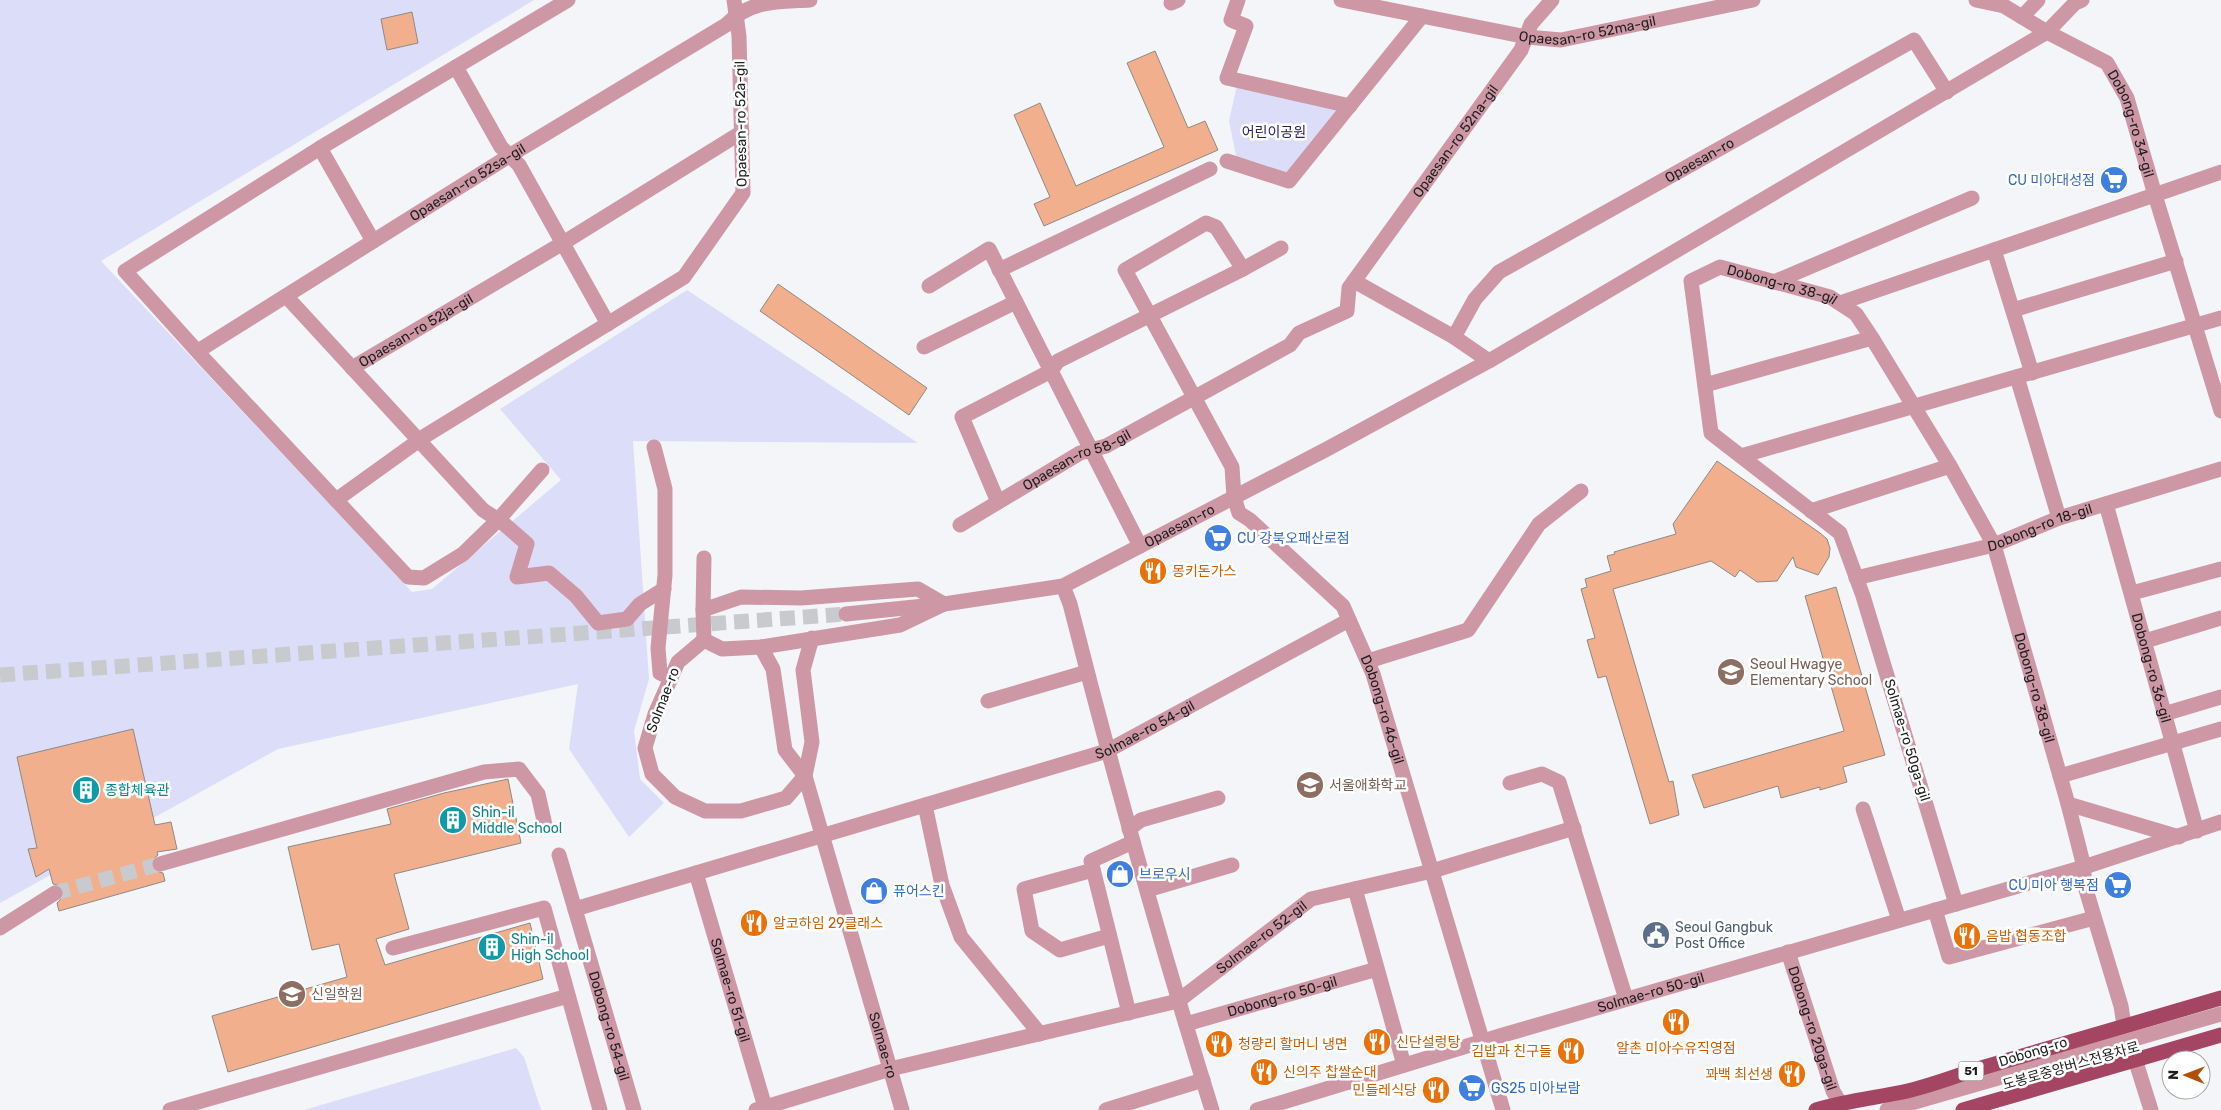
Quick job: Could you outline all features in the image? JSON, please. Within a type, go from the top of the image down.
[{"type":"main road","name":"Dobong-ro","points":[[1816,1110],[1840,1102],[1927,1086],[2124,1025],[2221,998]]},
{"type":"main road","points":[[1963,1110],[1985,1107],[2135,1059],[2221,1035]]},
{"type":"street","points":[[542,470],[498,520],[463,554],[424,578],[408,577],[125,270],[320,148],[568,0]]},
{"type":"street","name":"Opaesan-ro 52sa-gil","points":[[198,351],[509,156],[726,25],[735,7],[754,3],[810,0]]},
{"type":"street","points":[[1238,0],[1232,20],[1246,26],[1227,78],[1350,106]]},
{"type":"street","name":"Opaesan-ro 52ma-gil","points":[[1341,0],[1527,37],[1561,40],[1753,0]]},
{"type":"street","name":"Opaesan-ro 52na-gil","points":[[1354,281],[1508,70],[1522,50],[1532,24],[1552,0]]},
{"type":"street","name":"Dobong-ro 34-gil","points":[[1976,0],[2004,6],[2047,32],[2106,62],[2127,98],[2154,195],[2196,325],[2221,411]]},
{"type":"street","points":[[2022,17],[2025,0]]},
{"type":"street","points":[[2022,17],[2038,0]]},
{"type":"street","name":"Opaesan-ro","points":[[846,614],[944,604],[1063,586],[1489,361],[2047,32],[2075,3],[2082,0]]},
{"type":"street","name":"Opaesan-ro 52a-gil","points":[[336,500],[418,441],[684,277],[743,193],[739,36],[735,7]]},
{"type":"street","points":[[1227,162],[1289,181],[1422,16]]},
{"type":"street","name":"Opaesan-ro","points":[[1454,337],[1475,299],[1499,272],[1914,40],[1947,92]]},
{"type":"street","points":[[456,67],[501,147],[519,165],[608,324]]},
{"type":"street","name":"Opaesan-ro 52ja-gil","points":[[286,296],[352,368],[563,243],[742,132]]},
{"type":"street","points":[[320,148],[373,241]]},
{"type":"street","points":[[999,270],[1210,168]]},
{"type":"street","points":[[2154,195],[2221,172]]},
{"type":"street","name":"Dobong-ro 34-gil","points":[[1840,303],[2154,195]]},
{"type":"street","points":[[1774,282],[1972,198]]},
{"type":"street","points":[[1234,497],[1232,467],[1125,270],[1206,223],[1216,226],[1243,269]]},
{"type":"street","points":[[998,502],[962,417],[1050,370],[1058,361],[1243,269],[1281,248]]},
{"type":"street","points":[[929,286],[989,249],[1140,546]]},
{"type":"street","points":[[1994,250],[2032,373]]},
{"type":"street","points":[[2012,310],[2176,261]]},
{"type":"street","name":"Dobong-ro 38-gil","points":[[1711,433],[1691,281],[1720,267],[1830,297],[1856,314],[1950,466],[1994,545],[2068,804],[2084,867],[2084,883],[2121,1006],[2124,1025]]},
{"type":"street","points":[[1354,281],[1454,337],[1489,361]]},
{"type":"street","name":"Opaesan-ro 58-gil","points":[[960,525],[1080,453],[1106,446],[1290,344],[1299,333],[1347,311],[1349,288],[1354,281]]},
{"type":"street","points":[[924,347],[1016,302]]},
{"type":"street","points":[[1741,456],[1914,408],[2221,318]]},
{"type":"street","points":[[1705,385],[1872,338]]},
{"type":"street","points":[[352,368],[483,510],[527,544],[517,577],[549,573],[576,596],[598,623],[627,619],[640,604],[664,589]]},
{"type":"street","points":[[2017,377],[2060,518]]},
{"type":"street","name":"Solmae-ro 50ga-gil","points":[[1711,433],[1840,533],[1856,578],[1956,904]]},
{"type":"street","points":[[654,447],[665,489],[664,589],[658,648],[660,673],[670,677]]},
{"type":"street","points":[[1811,511],[1950,466]]},
{"type":"street","name":"Dobong-ro 18-gil","points":[[1856,578],[1994,545],[2060,518],[2221,469]]},
{"type":"street","points":[[1368,661],[1468,630],[1539,524],[1581,491]]},
{"type":"street","name":"Dobong-ro 46-gil","points":[[1234,497],[1239,513],[1250,520],[1343,606],[1368,661],[1503,1110]]},
{"type":"street","name":"Dobong-ro 36-gil","points":[[2106,504],[2197,831]]},
{"type":"street","points":[[704,558],[704,640],[722,649],[761,647],[900,626],[944,604]]},
{"type":"street","points":[[2132,594],[2221,569]]},
{"type":"street","points":[[1063,586],[1070,604],[1107,751],[1178,1001],[1212,1110]]},
{"type":"street","points":[[703,610],[741,597],[801,598],[918,589],[944,604]]},
{"type":"street","points":[[2145,641],[2221,618]]},
{"type":"street","name":"Solmae-ro 54-gil","points":[[823,836],[1107,751],[1349,620]]},
{"type":"street","name":"Solmae-ro","points":[[704,640],[678,662],[655,714],[646,748],[652,774],[675,797],[705,811],[741,811],[786,798],[805,776],[812,742],[803,670],[812,638]]},
{"type":"street","name":"Solmae-ro","points":[[761,647],[773,669],[784,750],[805,776],[902,1110]]},
{"type":"street","points":[[988,701],[1087,672]]},
{"type":"street","points":[[2164,714],[2221,697]]},
{"type":"street","points":[[2060,776],[2221,729]]},
{"type":"street","points":[[160,864],[484,772],[519,769],[538,794],[544,825]]},
{"type":"street","points":[[1510,783],[1542,774],[1559,782],[1626,999]]},
{"type":"street","points":[[1129,1013],[1091,861],[1131,835],[1141,820],[1218,798]]},
{"type":"street","points":[[2068,804],[2179,837]]},
{"type":"street","points":[[925,805],[942,885],[961,937],[1040,1034]]},
{"type":"street","points":[[1864,809],[1899,920]]},
{"type":"street","points":[[2084,867],[2221,822]]},
{"type":"street","name":"Solmae-ro 52-gil","points":[[890,1070],[1178,1001],[1312,899],[1432,871],[1574,828]]},
{"type":"street","points":[[575,909],[823,836]]},
{"type":"street","name":"Dobong-ro 54-gil","points":[[560,855],[634,1110]]},
{"type":"street","points":[[1147,890],[1232,865]]},
{"type":"street","name":"Solmae-ro 50-gil","points":[[1257,1110],[1626,999],[2084,867]]},
{"type":"street","points":[[1093,870],[1024,889],[1032,931],[1060,950],[1109,936]]},
{"type":"street","name":"Solmae-ro 51-gil","points":[[696,873],[760,1109],[890,1070]]},
{"type":"street","points":[[1355,888],[1404,1065]]},
{"type":"street","points":[[0,928],[55,893]]},
{"type":"street","points":[[392,948],[544,908],[600,1110]]},
{"type":"street","points":[[1935,910],[1949,957],[2094,918]]},
{"type":"street","name":"Dobong-ro 20ga-gil","points":[[1788,952],[1833,1091],[1840,1102]]},
{"type":"street","name":"Dobong-ro 50-gil","points":[[1186,1024],[1378,969]]},
{"type":"street","points":[[170,1110],[568,996]]},
{"type":"street","points":[[1887,1110],[2221,1014]]},
{"type":"street","name":"도봉로중앙버스전용차로","points":[[1921,1110],[2221,1022]]},
{"type":"street","points":[[2135,1059],[2151,1110]]},
{"type":"street","points":[[1106,1110],[1203,1080]]},
{"type":"green space","points":[[0,0],[534,0],[101,261],[412,592],[432,589],[561,480],[500,409],[687,290],[918,443],[633,441],[649,679],[634,731],[640,779],[664,803],[629,837],[569,749],[578,684],[278,749],[0,903]]},
{"type":"green space","name":"어린이공원","points":[[1238,81],[1350,106],[1290,180],[1238,165],[1229,121]]},
{"type":"green space","points":[[516,1048],[524,1057],[541,1110],[304,1110]]},
{"type":"building","points":[[412,12],[418,43],[387,50],[381,19]]},
{"type":"building","points":[[1155,51],[1188,128],[1205,121],[1218,150],[1044,226],[1034,204],[1050,197],[1014,115],[1040,103],[1076,186],[1164,147],[1127,63]]},
{"type":"building","points":[[778,284],[927,388],[909,415],[760,311]]},
{"type":"building","points":[[1717,461],[1827,539],[1830,548],[1829,557],[1818,575],[1796,567],[1793,557],[1777,581],[1757,582],[1740,570],[1735,577],[1711,561],[1613,589],[1669,782],[1673,781],[1679,815],[1650,824],[1606,676],[1598,678],[1587,640],[1595,638],[1581,589],[1587,587],[1585,579],[1611,571],[1607,556],[1615,554],[1614,552],[1676,534],[1673,524]]},
{"type":"building","points":[[1836,587],[1885,755],[1843,767],[1847,782],[1820,790],[1820,787],[1781,798],[1778,786],[1704,808],[1692,775],[1844,731],[1805,596]]},
{"type":"building","name":"종합체육관","points":[[133,729],[155,825],[171,822],[177,849],[157,852],[158,855],[151,861],[153,870],[163,873],[165,881],[59,911],[57,903],[63,897],[63,888],[53,884],[49,869],[36,877],[28,849],[37,848],[17,757]]},
{"type":"building","name":"Shin-il High School","points":[[508,779],[521,843],[394,874],[409,929],[376,939],[385,965],[530,923],[543,979],[228,1072],[212,1016],[347,977],[339,944],[312,950],[288,847],[391,824],[387,809],[444,793]]},
{"type":"tunnel","points":[[0,675],[846,614]]},
{"type":"tunnel","points":[[55,893],[160,864]]},
{"type":"place","name":"CU 미아대성점","points":[[2114,180]]},
{"type":"place","name":"CU 강북오패산로점","points":[[1218,538]]},
{"type":"place","name":"몽키돈가스","points":[[1153,571]]},
{"type":"place","name":"Seoul Hwagye Elementary School","points":[[1731,672]]},
{"type":"place","name":"서울애화학교","points":[[1310,785]]},
{"type":"place","name":"종합체육관","points":[[86,790]]},
{"type":"place","name":"Shin-il Middle School","points":[[453,820]]},
{"type":"place","name":"브로우시","points":[[1120,874]]},
{"type":"place","name":"CU 미아 행복점","points":[[2118,885]]},
{"type":"place","name":"퓨어스킨","points":[[874,891]]},
{"type":"place","name":"알코하임 29클래스","points":[[754,923]]},
{"type":"place","name":"Seoul Gangbuk Post Office","points":[[1656,935]]},
{"type":"place","name":"음밥 협동조합","points":[[1967,936]]},
{"type":"place","name":"Shin-il High School","points":[[492,947]]},
{"type":"place","name":"신일학원","points":[[292,994]]},
{"type":"place","name":"알촌 미아수유직영점","points":[[1676,1022]]},
{"type":"place","name":"신단설렁탕","points":[[1377,1042]]},
{"type":"place","name":"청량리 할머니 냉면","points":[[1219,1044]]},
{"type":"place","name":"김밥과 친구들","points":[[1571,1051]]},
{"type":"place","name":"신의주 찹쌀순대","points":[[1264,1072]]},
{"type":"place","name":"꽈백 최선생","points":[[1792,1074]]},
{"type":"place","name":"GS25 미아보람","points":[[1472,1088]]},
{"type":"place","name":"민들레식당","points":[[1436,1090]]}]
